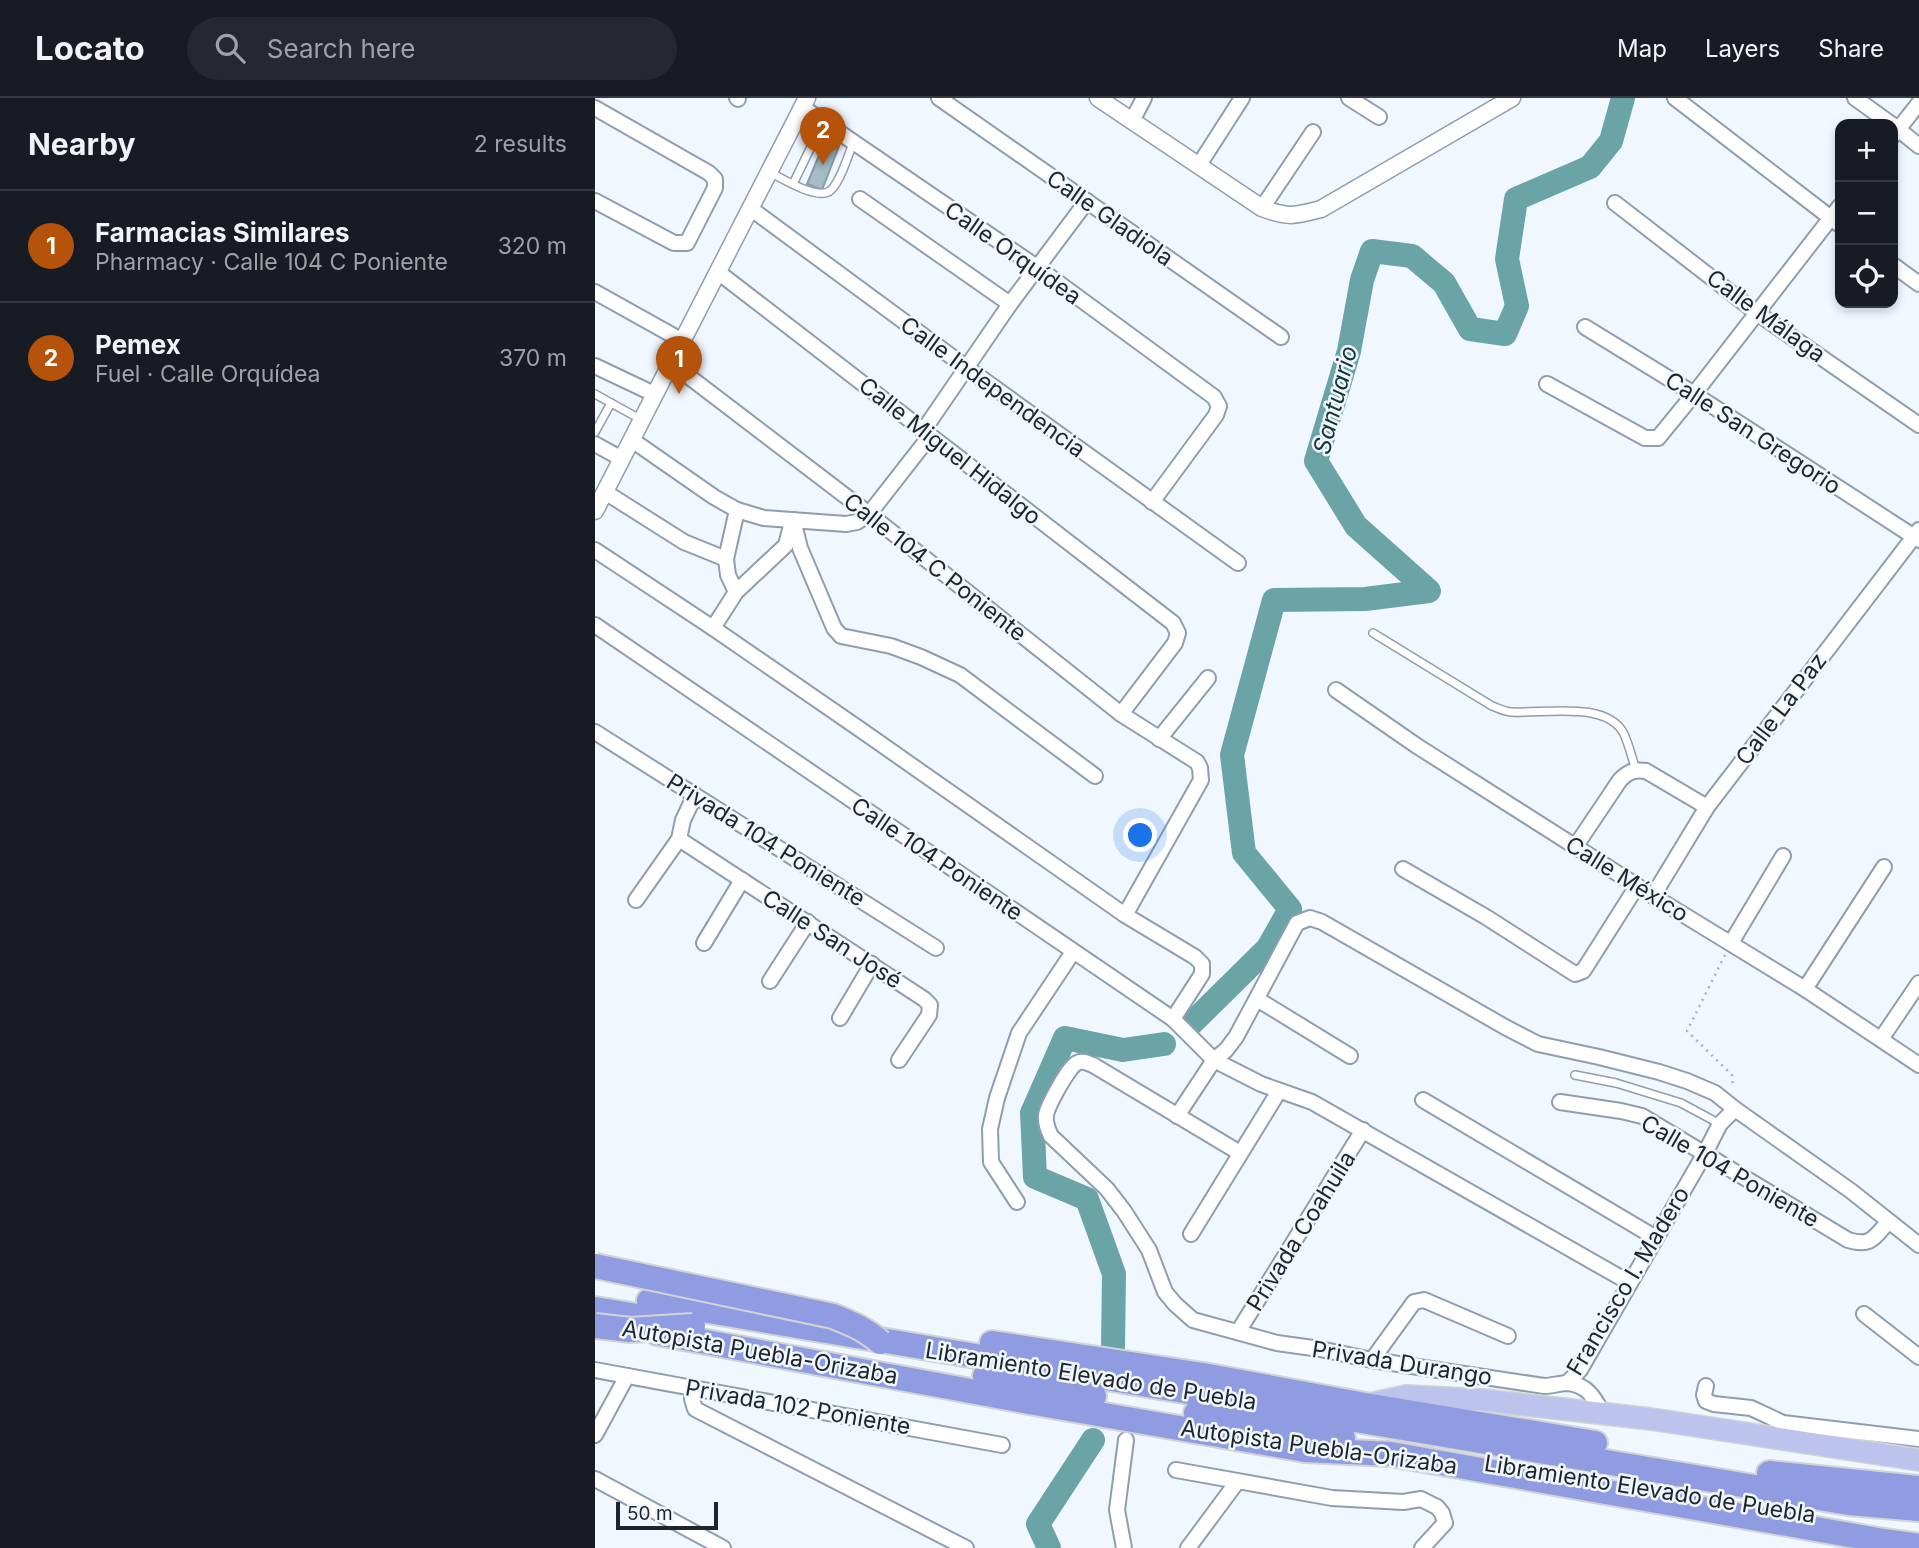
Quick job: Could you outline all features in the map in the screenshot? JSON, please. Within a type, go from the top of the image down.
[{"type":"highway","points":[[595,1266],[833,1316],[857,1326],[880,1342]]},
{"type":"highway","name":"Autopista Puebla-Orizaba","points":[[595,1276],[864,1324],[1203,1375],[1783,1475],[1919,1488]]},
{"type":"highway","name":"Libramiento Elevado de Puebla","points":[[595,1292],[1849,1503],[1919,1509]]},
{"type":"highway","name":"Libramiento Elevado de Puebla","points":[[595,1309],[1748,1507],[1919,1530]]},
{"type":"highway","points":[[595,1324],[630,1330],[693,1326]]},
{"type":"highway","name":"Autopista Puebla-Orizaba","points":[[595,1324],[780,1354],[1305,1450],[1391,1454],[1919,1546]]},
{"type":"highway","points":[[1305,1450],[1855,1548]]},
{"type":"main road","points":[[1365,1405],[1406,1396],[1483,1400],[1602,1412],[1919,1460]]},
{"type":"street","name":"Calle Gladiola","points":[[939,98],[1281,337]]},
{"type":"street","points":[[1098,98],[1262,208],[1280,215],[1296,216],[1321,209],[1512,98]]},
{"type":"street","points":[[1132,121],[1144,98]]},
{"type":"street","points":[[1199,165],[1242,98]]},
{"type":"street","points":[[1349,98],[1379,117]]},
{"type":"street","points":[[1675,98],[1835,216]]},
{"type":"street","points":[[1855,98],[1881,119]]},
{"type":"street","points":[[595,511],[804,102]]},
{"type":"street","name":"Calle Orquídea","points":[[804,102],[824,122],[1038,268],[1214,397],[1219,406],[1216,415],[1152,502]]},
{"type":"street","points":[[1898,125],[1919,103]]},
{"type":"street","points":[[595,108],[709,173],[715,179],[715,188],[687,243],[674,243],[595,201]]},
{"type":"street","points":[[1262,208],[1313,132]]},
{"type":"street","points":[[1898,132],[1919,146]]},
{"type":"street","points":[[860,199],[1010,304]]},
{"type":"street","points":[[632,440],[713,497],[737,510],[764,518],[846,524],[856,522],[869,514],[926,433],[1010,304],[1087,201]]},
{"type":"street","name":"Calle Málaga","points":[[1615,204],[1757,313],[1919,425]]},
{"type":"street","name":"Calle Independencia","points":[[750,208],[1238,563]]},
{"type":"street","points":[[1548,384],[1645,438],[1658,438],[1835,219]]},
{"type":"street","points":[[1898,269],[1919,284]]},
{"type":"street","name":"Calle Miguel Hidalgo","points":[[718,272],[1173,623],[1178,632],[1175,643],[1121,714]]},
{"type":"street","points":[[595,292],[681,340]]},
{"type":"street","name":"Calle San Gregorio","points":[[1585,327],[1917,536]]},
{"type":"street","name":"Calle 104 C Poniente","points":[[671,363],[869,514],[1121,714],[1197,762],[1201,768],[1201,780],[1125,915]]},
{"type":"street","points":[[595,366],[654,394]]},
{"type":"street","points":[[595,444],[622,459]]},
{"type":"street","points":[[605,492],[684,542],[726,559]]},
{"type":"street","points":[[736,592],[728,575],[726,559],[737,510]]},
{"type":"street","points":[[713,628],[736,592],[786,545],[793,520]]},
{"type":"street","points":[[793,520],[800,548],[834,628],[841,636],[891,646],[960,676],[1095,776]]},
{"type":"street","name":"Calle La Paz","points":[[1653,896],[1707,807],[1917,536]]},
{"type":"street","points":[[595,550],[713,628],[1125,915],[1195,957],[1202,964],[1202,974],[1173,1019]]},
{"type":"street","name":"Calle 104 Poniente","points":[[595,625],[1173,1019],[1214,1060],[1261,1084],[1312,1102],[1630,1283]]},
{"type":"street","points":[[1159,739],[1208,678]]},
{"type":"street","name":"Calle México","points":[[1336,690],[1417,746],[1805,989],[1919,1065]]},
{"type":"street","name":"Privada 104 Poniente","points":[[595,732],[936,948]]},
{"type":"street","points":[[1575,847],[1631,771],[1646,771],[1707,807]]},
{"type":"street","points":[[636,900],[679,839],[683,820],[695,795]]},
{"type":"street","name":"Calle San José","points":[[679,839],[872,964],[930,1005],[929,1015],[899,1060]]},
{"type":"street","points":[[1731,943],[1783,856]]},
{"type":"street","points":[[1805,989],[1884,867]]},
{"type":"street","points":[[1403,869],[1576,974],[1583,971],[1637,886]]},
{"type":"street","points":[[704,943],[742,880]]},
{"type":"street","points":[[1240,1153],[1177,1116],[1214,1060],[1231,1044],[1297,923],[1310,918],[1322,922],[1538,1044],[1687,1081],[1715,1093],[1851,1191],[1919,1245]]},
{"type":"street","points":[[771,981],[808,922]]},
{"type":"street","points":[[1017,1202],[991,1162],[989,1129],[1020,1033],[1073,952]]},
{"type":"street","points":[[840,1018],[872,964]]},
{"type":"street","points":[[1881,1039],[1919,983]]},
{"type":"street","points":[[1257,999],[1350,1056]]},
{"type":"street","name":"Privada Durango","points":[[1177,1116],[1093,1065],[1077,1062],[1070,1068],[1047,1115],[1047,1125],[1051,1136],[1107,1189],[1124,1211],[1149,1250],[1165,1292],[1193,1320],[1277,1343],[1372,1360],[1544,1386],[1567,1383]]},
{"type":"street","points":[[1191,1234],[1279,1091]]},
{"type":"street","points":[[1423,1101],[1656,1238]]},
{"type":"street","name":"Calle 104 Poniente","points":[[1560,1102],[1642,1116],[1848,1240],[1859,1244],[1871,1241],[1888,1222]]},
{"type":"street","name":"Francisco I. Madero","points":[[1567,1383],[1580,1370],[1720,1124],[1735,1109]]},
{"type":"street","name":"Privada Coahuila","points":[[1238,1332],[1363,1130]]},
{"type":"street","points":[[1372,1360],[1414,1302],[1424,1300],[1508,1336]]},
{"type":"street","points":[[1864,1314],[1919,1357]]},
{"type":"street","name":"Privada 102 Poniente","points":[[595,1370],[1002,1445]]},
{"type":"street","points":[[595,1435],[628,1376]]},
{"type":"street","points":[[1567,1383],[1585,1388],[1602,1412]]},
{"type":"street","points":[[1706,1386],[1706,1401],[1722,1406],[1751,1408],[1783,1423],[1919,1439]]},
{"type":"street","points":[[693,1388],[695,1409],[966,1548]]},
{"type":"street","points":[[1124,1548],[1117,1510],[1126,1440]]},
{"type":"street","points":[[1176,1470],[1332,1499],[1403,1502],[1421,1499],[1437,1507],[1443,1513],[1445,1523],[1422,1548]]},
{"type":"street","points":[[595,1479],[723,1548]]},
{"type":"street","points":[[1188,1548],[1237,1482]]},
{"type":"lane","points":[[793,184],[824,122]]},
{"type":"lane","points":[[769,172],[812,193],[825,194],[831,190],[854,142]]},
{"type":"lane","points":[[595,394],[641,420]]},
{"type":"lane","points":[[595,432],[611,403]]},
{"type":"lane","points":[[1373,633],[1500,709],[1509,712],[1594,713],[1612,720],[1623,732],[1631,771]]},
{"type":"lane","points":[[1575,1075],[1616,1083],[1681,1103],[1720,1124]]},
{"type":"path","points":[[1731,943],[1687,1031],[1732,1075],[1735,1109]]},
{"type":"building","points":[[825,141],[839,146],[822,190],[807,184]]},
{"type":"waterway","name":"Santuario","points":[[1192,1023],[1268,948],[1290,909],[1244,853],[1232,755],[1274,600],[1365,599],[1429,591],[1356,526],[1316,461],[1349,351],[1362,280],[1372,251],[1412,256],[1444,283],[1470,329],[1505,334],[1517,306],[1507,259],[1516,199],[1590,167],[1611,141],[1623,98]]},
{"type":"waterway","name":"Santuario","points":[[1113,1347],[1114,1274],[1087,1199],[1035,1177],[1032,1113],[1065,1038],[1123,1050],[1164,1044]]},
{"type":"waterway","name":"Santuario","points":[[1049,1548],[1038,1524],[1093,1440]]},
{"type":"place","name":"Pemex","points":[[823,165]]},
{"type":"place","name":"Farmacias Similares","points":[[679,394]]}]
